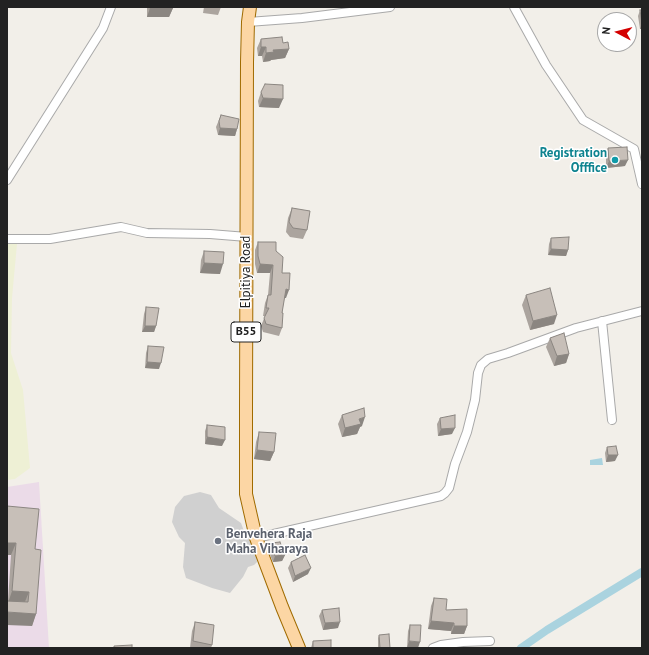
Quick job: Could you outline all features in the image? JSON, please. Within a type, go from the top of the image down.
[{"type":"main road","name":"Elpitiya Road","points":[[250,7],[247,62],[246,494],[256,538],[299,648]]},
{"type":"street","points":[[7,180],[103,28],[111,7]]},
{"type":"street","points":[[248,22],[302,18],[390,7]]},
{"type":"street","points":[[514,7],[546,65],[582,120],[634,149],[642,184]]},
{"type":"street","points":[[7,240],[50,239],[121,227],[147,233],[210,234],[247,237]]},
{"type":"street","points":[[256,538],[441,496],[449,488],[455,464],[467,432],[475,400],[478,373],[481,365],[488,359],[576,328],[642,311]]},
{"type":"street","points":[[602,321],[612,420]]},
{"type":"street","points":[[433,648],[463,642],[490,641]]},
{"type":"shaded area","points":[[39,482],[49,648],[7,648],[7,487]]},
{"type":"shaded area","name":"Benvehera Raja Maha Viharaya","points":[[200,492],[211,495],[219,508],[241,523],[245,534],[252,539],[255,547],[257,562],[248,567],[243,577],[230,593],[186,578],[183,567],[185,543],[179,537],[172,522],[175,507],[184,496]]},
{"type":"green space","points":[[7,244],[17,244],[12,298],[11,353],[23,390],[30,468],[15,479],[7,480]]},
{"type":"water","points":[[602,458],[603,465],[590,465],[590,460]]},
{"type":"building","points":[[173,7],[173,8],[150,8]]},
{"type":"building","points":[[640,10],[642,10],[642,23]]},
{"type":"building","points":[[282,37],[283,43],[288,42],[289,49],[273,50],[274,52],[266,53],[266,47],[261,47],[261,39]]},
{"type":"building","points":[[265,84],[283,85],[283,99],[263,98],[261,92]]},
{"type":"building","points":[[221,115],[239,119],[237,129],[220,128],[219,121]]},
{"type":"building","points":[[627,147],[628,160],[609,161],[608,148]]},
{"type":"building","points":[[292,208],[310,211],[307,230],[293,228],[289,222]]},
{"type":"building","points":[[569,237],[568,250],[551,249],[551,238]]},
{"type":"building","points":[[258,242],[276,242],[276,251],[283,257],[282,273],[290,273],[289,290],[286,289],[282,313],[282,328],[266,324],[264,318],[269,308],[266,308],[268,295],[271,295],[273,265],[260,264],[258,256]]},
{"type":"building","points":[[204,251],[224,252],[223,264],[204,263]]},
{"type":"building","points":[[550,288],[557,315],[533,321],[526,295]]},
{"type":"building","points":[[146,307],[159,308],[156,326],[145,326]]},
{"type":"building","points":[[564,333],[569,354],[557,356],[550,338]]},
{"type":"building","points":[[148,346],[164,347],[161,363],[147,362]]},
{"type":"building","points":[[364,408],[365,417],[359,419],[361,424],[345,428],[342,415]]},
{"type":"building","points":[[455,415],[455,428],[441,429],[440,418]]},
{"type":"building","points":[[207,425],[225,427],[225,440],[207,437]]},
{"type":"building","points":[[259,432],[276,433],[274,452],[257,450]]},
{"type":"building","points":[[616,446],[618,455],[608,455],[607,447]]},
{"type":"building","points":[[7,506],[39,509],[35,549],[41,550],[36,614],[7,612],[7,601],[28,602],[29,592],[12,591],[16,543],[7,543]]},
{"type":"building","points":[[280,542],[285,555],[275,556],[271,543]]},
{"type":"building","points":[[305,555],[311,568],[295,576],[291,562]]},
{"type":"building","points":[[434,598],[447,599],[446,610],[467,609],[467,626],[454,626],[454,623],[431,621]]},
{"type":"building","points":[[339,608],[340,622],[325,623],[322,610]]},
{"type":"building","points":[[195,622],[214,625],[212,645],[193,641]]},
{"type":"building","points":[[410,625],[421,625],[420,642],[409,641]]},
{"type":"building","points":[[389,634],[390,648],[380,648],[379,635]]},
{"type":"building","points":[[331,640],[331,648],[313,648],[313,641]]},
{"type":"building","points":[[132,645],[132,648],[114,648],[114,646]]},
{"type":"waterway","points":[[521,648],[547,630],[642,572]]},
{"type":"place","name":"Registration Offfice","points":[[615,160]]},
{"type":"place","name":"Benvehera Raja Maha Viharaya","points":[[218,541]]}]
